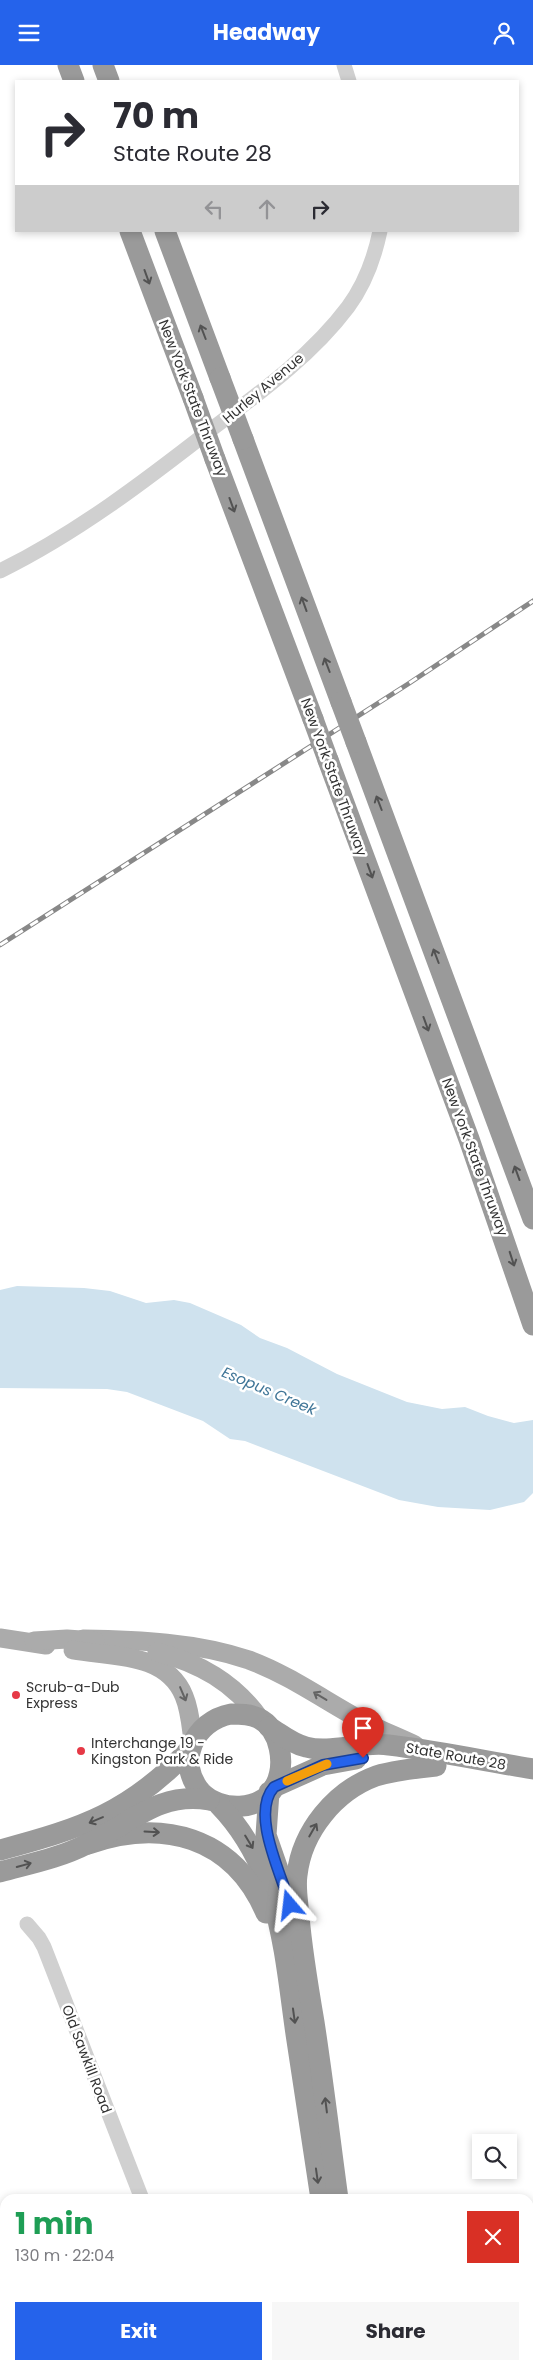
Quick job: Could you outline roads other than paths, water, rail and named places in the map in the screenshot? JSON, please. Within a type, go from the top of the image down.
[{"type":"highway","points":[[68,65],[74,80]]},
{"type":"highway","points":[[102,65],[109,80]]},
{"type":"highway","name":"New York State Thruway","points":[[130,232],[469,1139],[533,1325]]},
{"type":"highway","points":[[165,232],[533,1219]]},
{"type":"highway","points":[[0,1850],[79,1826],[117,1809],[150,1788],[192,1745],[208,1723],[223,1716],[247,1715],[263,1722],[276,1739],[281,1755],[280,1770],[272,1790],[266,1835],[302,1945]]},
{"type":"highway","name":"State Route 28","points":[[263,1722],[290,1740],[307,1748],[326,1749],[373,1744],[533,1783]]},
{"type":"highway","points":[[192,1745],[189,1765],[193,1781],[242,1831],[263,1872],[277,1917],[290,1988],[320,2194]]},
{"type":"highway","points":[[337,2194],[321,2065],[302,1945],[296,1886],[299,1861],[310,1833],[326,1810],[348,1791],[374,1777],[431,1758]]},
{"type":"highway","name":"State Route 28","points":[[272,1790],[323,1765],[350,1759],[431,1758],[533,1769]]},
{"type":"highway","points":[[88,1844],[151,1807],[176,1801],[245,1805],[272,1790]]},
{"type":"highway","points":[[0,1872],[48,1859],[121,1834],[165,1833],[202,1843],[224,1856],[242,1873],[260,1899],[272,1927],[290,1988]]},
{"type":"main road","points":[[0,1638],[34,1641],[121,1639],[190,1646],[248,1660],[285,1676],[431,1758]]},
{"type":"main road","points":[[83,1639],[153,1651],[198,1665],[232,1687],[251,1706],[263,1722]]},
{"type":"main road","points":[[34,1641],[66,1649],[139,1659],[166,1672],[180,1687],[185,1697],[192,1745]]},
{"type":"street","points":[[344,65],[349,80]]},
{"type":"street","name":"Hurley Avenue","points":[[0,571],[55,541],[124,496],[287,370],[317,342],[348,307],[369,272],[375,257],[380,232]]},
{"type":"street","name":"Old Sawkill Road","points":[[26,1923],[44,1947],[140,2194]]},
{"type":"water","name":"Esopus Creek","points":[[17,1286],[84,1288],[110,1291],[146,1303],[174,1300],[190,1303],[241,1325],[260,1338],[287,1348],[337,1374],[407,1402],[442,1409],[465,1407],[514,1423],[533,1420],[533,1493],[524,1502],[490,1510],[438,1507],[399,1500],[245,1441],[230,1439],[203,1421],[127,1392],[107,1389],[0,1388],[0,1290]]},
{"type":"railway","points":[[0,945],[408,684],[533,601]]},
{"type":"place","name":"Scrub-a-Dub Express","points":[[16,1695]]},
{"type":"place","name":"Interchange 19 - Kingston Park & Ride","points":[[81,1751]]}]
